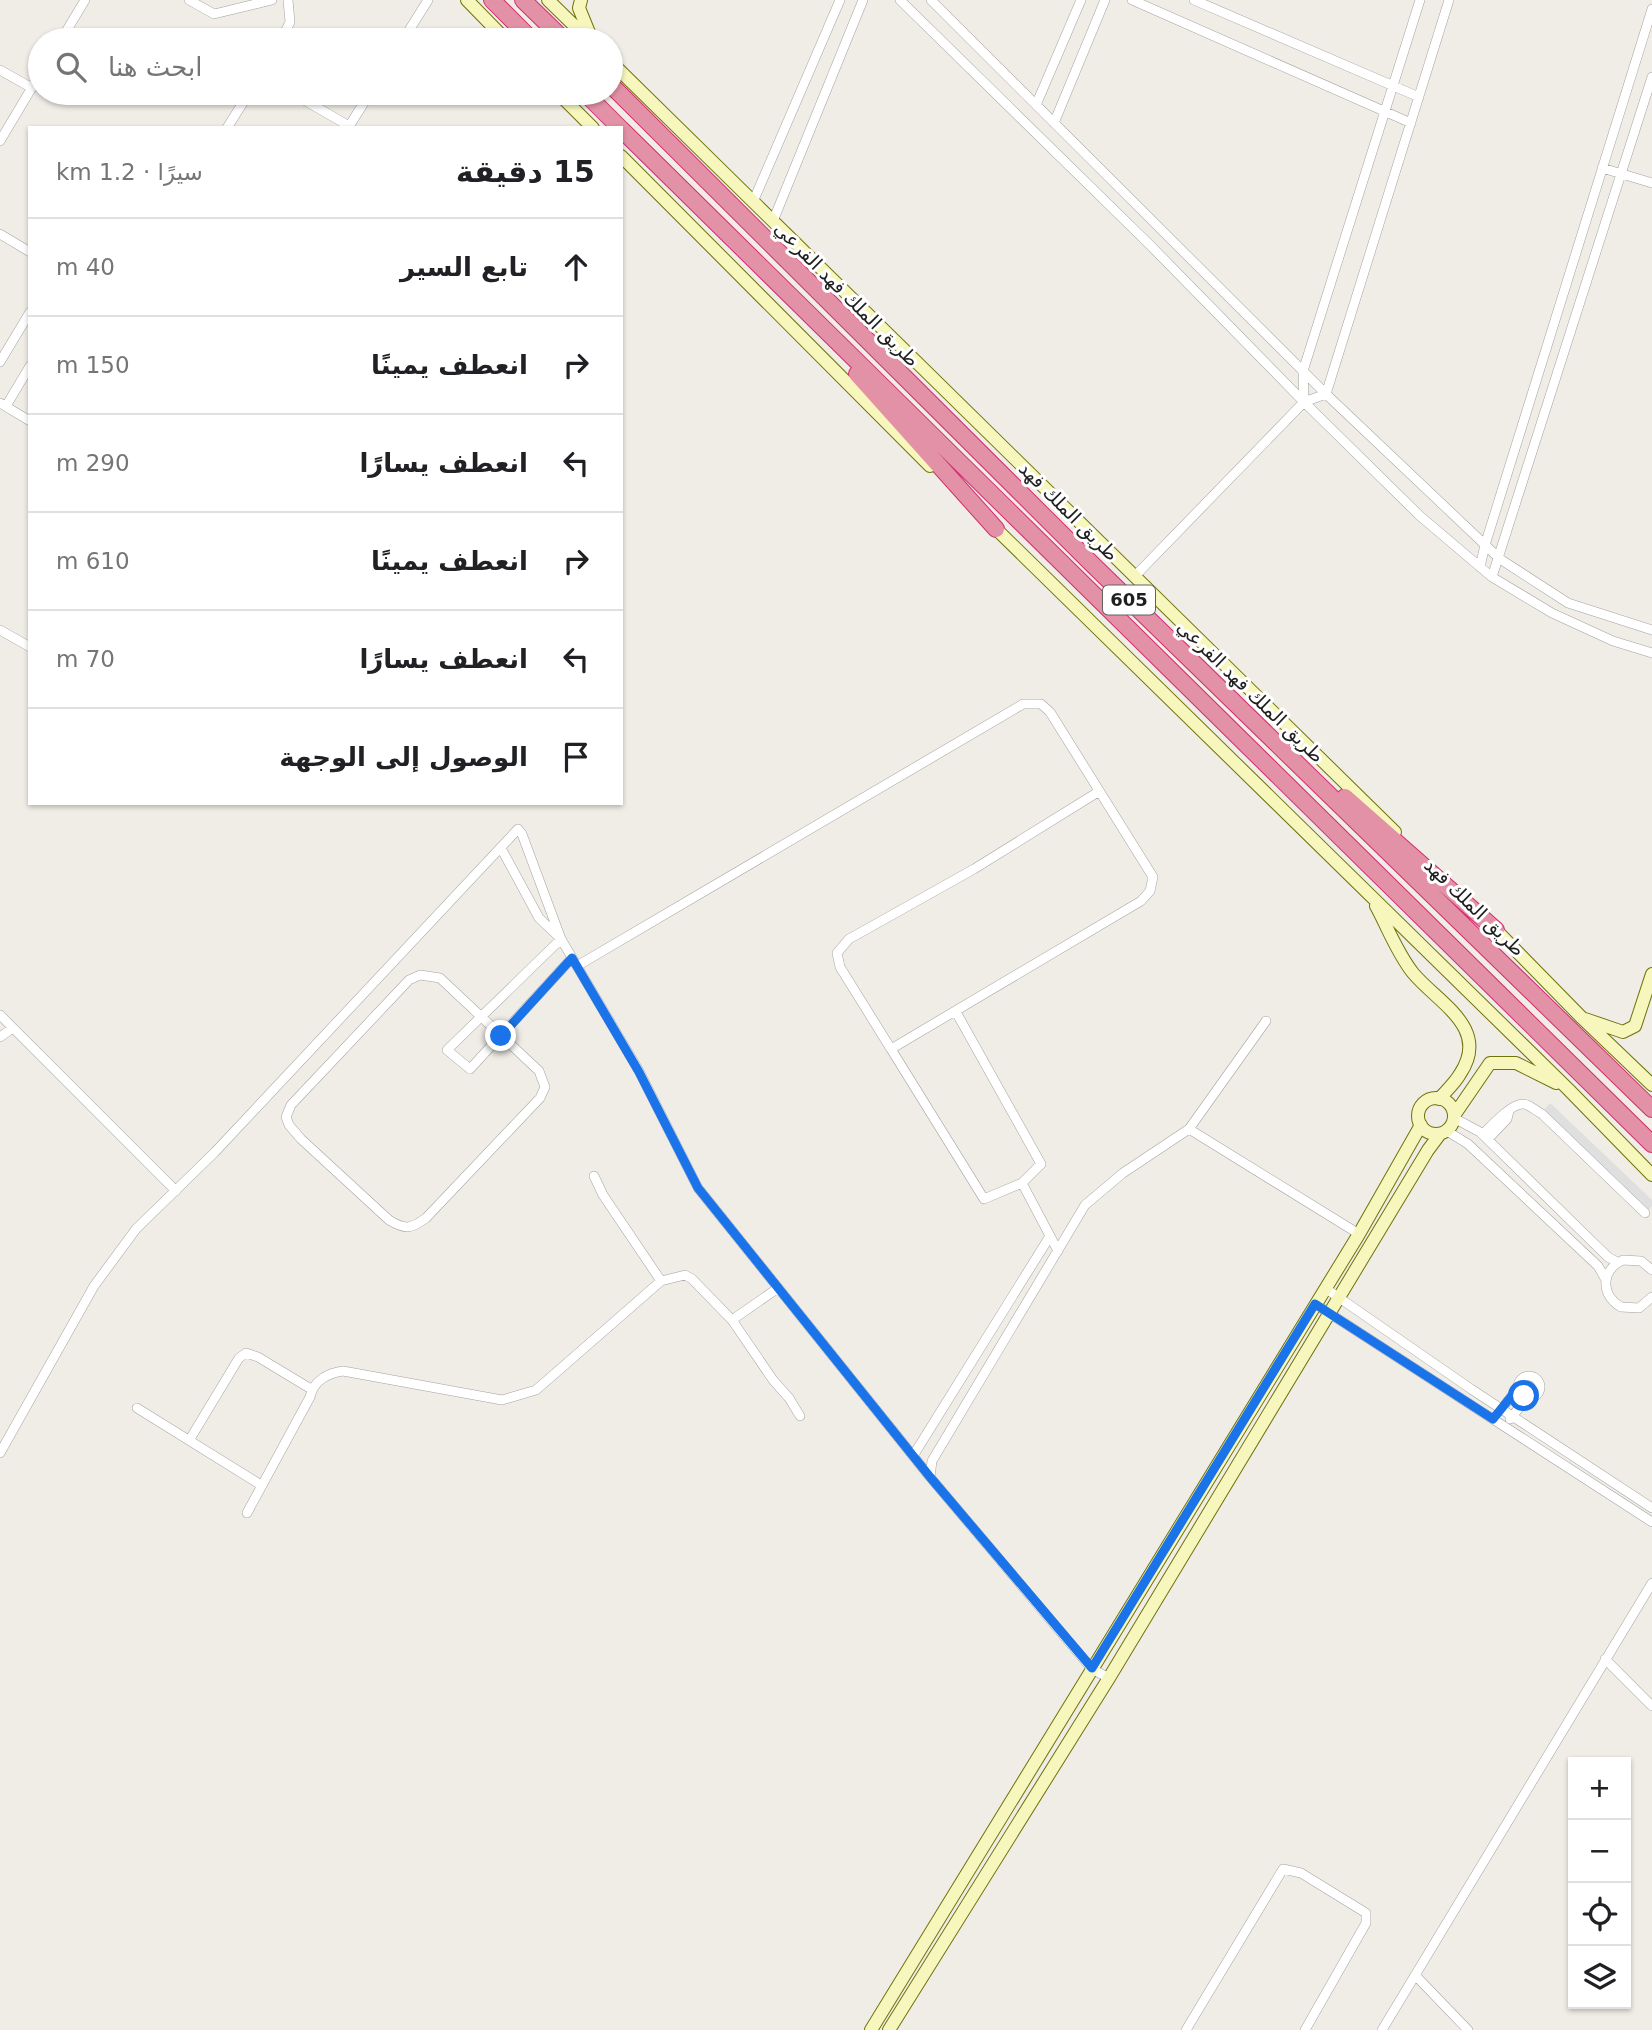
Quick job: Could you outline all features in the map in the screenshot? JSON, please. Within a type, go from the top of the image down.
[{"type":"highway","points":[[492,0],[520,28]]},
{"type":"highway","points":[[523,0],[552,28]]},
{"type":"highway","name":"طريق الملك فهد","points":[[623,97],[1177,646],[1652,1109]]},
{"type":"highway","name":"605","points":[[597,105],[619,126]]},
{"type":"highway","name":"605","points":[[623,130],[1652,1144]]},
{"type":"highway","points":[[747,254],[996,529]]},
{"type":"highway","points":[[1177,646],[1496,930]]},
{"type":"main road","points":[[467,0],[494,28]]},
{"type":"main road","points":[[548,0],[577,28]]},
{"type":"main road","points":[[581,0],[579,8],[586,28]]},
{"type":"main road","name":"طريق الملك فهد الفرعي","points":[[623,74],[1652,1085]]},
{"type":"main road","points":[[570,105],[591,126]]},
{"type":"main road","points":[[623,158],[893,430],[1568,1089],[1652,1175]]},
{"type":"main road","points":[[1369,894],[1411,970],[1462,1023],[1469,1035],[1470,1053],[1461,1073],[1439,1099]]},
{"type":"main road","points":[[1582,1018],[1623,1032],[1629,1031],[1635,1026],[1652,974]]},
{"type":"main road","points":[[889,2030],[1109,1678],[1428,1150],[1453,1124],[1455,1116],[1490,1063],[1516,1063],[1568,1089]]},
{"type":"main road","points":[[1443,1133],[1427,1132],[1421,1125],[1418,1114],[1422,1105],[1431,1099],[1439,1099],[1450,1104],[1455,1116]]},
{"type":"main road","points":[[871,2030],[1359,1234],[1421,1125]]},
{"type":"street","points":[[68,28],[85,0]]},
{"type":"street","points":[[190,0],[214,14],[272,0]]},
{"type":"street","points":[[287,28],[290,22],[288,0]]},
{"type":"street","points":[[410,28],[428,0]]},
{"type":"street","points":[[753,202],[840,0]]},
{"type":"street","points":[[773,221],[863,0]]},
{"type":"street","points":[[900,0],[1150,244],[1420,516],[1492,577],[1552,613],[1613,641],[1652,653]]},
{"type":"street","points":[[931,0],[1326,394],[1500,559],[1568,603],[1652,630]]},
{"type":"street","points":[[1036,105],[1082,0]]},
{"type":"street","points":[[1054,123],[1105,0]]},
{"type":"street","points":[[1132,0],[1411,123]]},
{"type":"street","points":[[1194,0],[1419,97]]},
{"type":"street","points":[[1304,402],[1303,371],[1420,0]]},
{"type":"street","points":[[1326,394],[1449,0]]},
{"type":"street","points":[[1480,567],[1652,9]]},
{"type":"street","points":[[0,70],[28,86]]},
{"type":"street","points":[[1492,577],[1500,559],[1652,76]]},
{"type":"street","points":[[0,141],[28,95]]},
{"type":"street","points":[[228,126],[241,105]]},
{"type":"street","points":[[312,105],[347,126]]},
{"type":"street","points":[[350,126],[363,105]]},
{"type":"street","points":[[1602,168],[1652,183]]},
{"type":"street","points":[[0,234],[28,251]]},
{"type":"street","points":[[0,362],[28,315]]},
{"type":"street","points":[[28,369],[3,405],[28,420]]},
{"type":"street","points":[[1134,577],[1304,402],[1326,394]]},
{"type":"street","points":[[0,630],[28,646]]},
{"type":"street","points":[[561,939],[447,1051],[470,1069],[575,962],[1023,704],[1041,704],[1050,712],[1153,877],[1150,891],[1141,901],[891,1049]]},
{"type":"street","points":[[956,1012],[1041,1164],[1022,1182],[984,1199],[840,967],[837,953],[849,939],[974,869],[1098,792]]},
{"type":"street","points":[[0,1453],[94,1286],[136,1229],[215,1152],[518,830],[522,834],[561,939],[639,1072],[698,1188],[930,1477],[1092,1668],[1109,1678]]},
{"type":"street","points":[[501,848],[539,918],[561,939]]},
{"type":"street","points":[[421,975],[440,978],[481,1017],[538,1071],[545,1087],[540,1098],[426,1218],[412,1228],[401,1228],[389,1220],[289,1125],[286,1117],[291,1105],[409,980],[421,975]]},
{"type":"street","points":[[0,1015],[176,1191]]},
{"type":"street","points":[[930,1477],[932,1461],[1084,1205],[1123,1173],[1189,1129],[1266,1021]]},
{"type":"street","points":[[0,1037],[13,1028]]},
{"type":"street","points":[[1485,1136],[1507,1119],[1509,1111],[1517,1104],[1525,1103],[1542,1114],[1645,1213]]},
{"type":"street","points":[[1455,1116],[1485,1136],[1608,1258],[1617,1262],[1635,1259],[1652,1270]]},
{"type":"street","points":[[1189,1129],[1359,1234]]},
{"type":"street","points":[[1443,1133],[1468,1144],[1598,1266],[1606,1280],[1608,1295],[1621,1307],[1639,1308],[1652,1297]]},
{"type":"street","points":[[1502,1175],[1513,1163]]},
{"type":"street","points":[[594,1175],[603,1195],[661,1281]]},
{"type":"street","points":[[1022,1182],[1058,1251]]},
{"type":"street","points":[[1556,1226],[1566,1216]]},
{"type":"street","points":[[913,1456],[1050,1236]]},
{"type":"street","points":[[1606,1280],[1609,1271],[1617,1262]]},
{"type":"street","points":[[247,1513],[312,1389],[328,1373],[343,1371],[502,1400],[536,1390],[661,1281],[685,1275],[732,1320],[800,1416]]},
{"type":"street","points":[[732,1320],[778,1287]]},
{"type":"street","points":[[1325,1288],[1652,1508]]},
{"type":"street","points":[[1315,1304],[1652,1522]]},
{"type":"street","points":[[190,1439],[239,1358],[246,1353],[258,1357],[312,1389]]},
{"type":"street","points":[[1493,1419],[1518,1388],[1520,1381],[1526,1376],[1536,1379],[1538,1392],[1528,1397],[1505,1427]]},
{"type":"street","points":[[1518,1388],[1521,1394],[1528,1397]]},
{"type":"street","points":[[136,1408],[261,1485]]},
{"type":"street","points":[[1382,2030],[1652,1583]]},
{"type":"street","points":[[1605,1660],[1652,1706]]},
{"type":"street","points":[[1186,2030],[1283,1869],[1301,1873],[1366,1913],[1366,1923],[1305,2030]]},
{"type":"street","points":[[1415,1975],[1468,2030]]},
{"type":"shaded area","points":[[1550,1103],[1652,1200],[1649,1210],[1544,1110]]},
{"type":"route","points":[[501,1036],[572,958],[639,1072],[698,1188],[930,1477],[1092,1668],[1315,1304],[1493,1419],[1518,1388],[1524,1396]]}]
